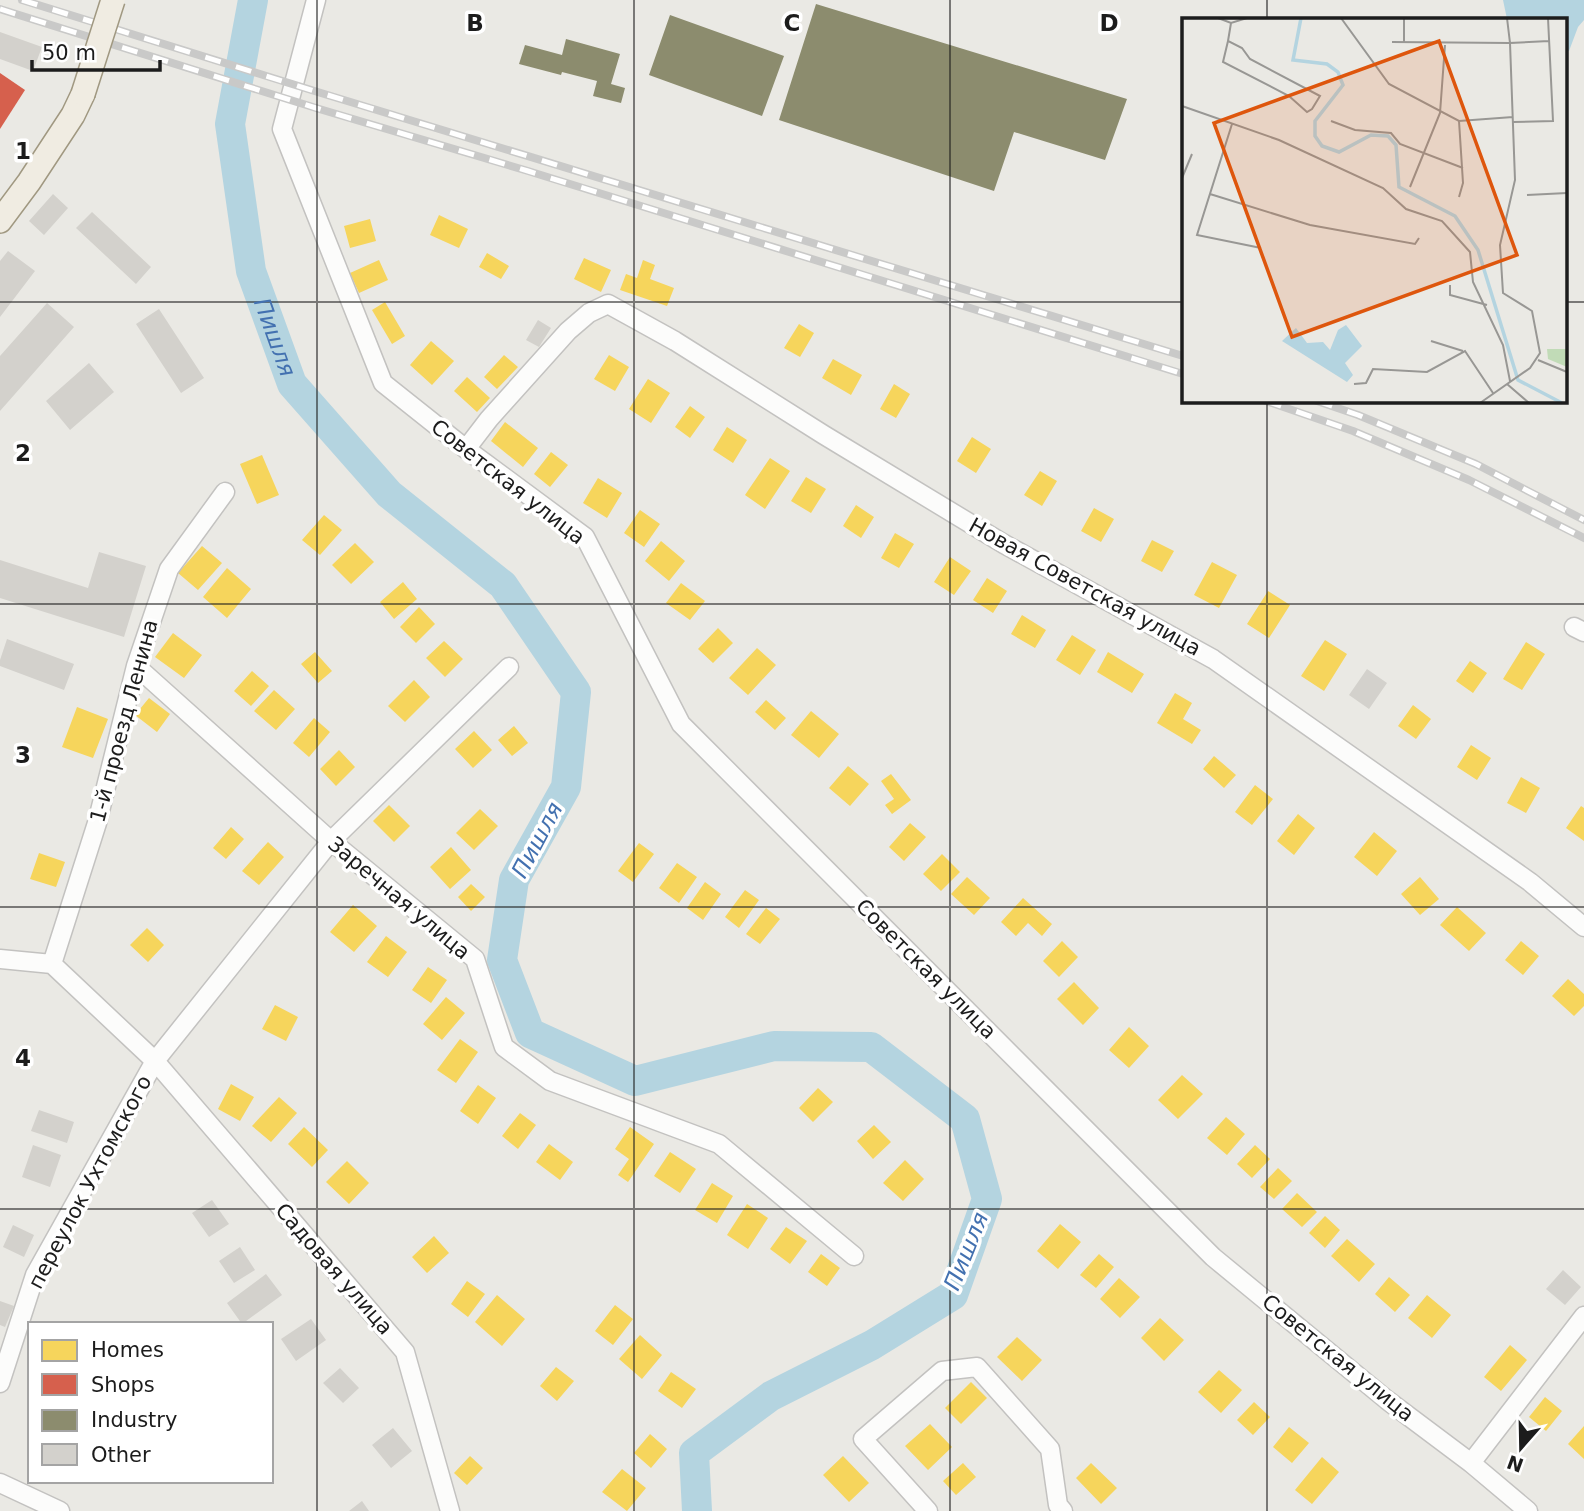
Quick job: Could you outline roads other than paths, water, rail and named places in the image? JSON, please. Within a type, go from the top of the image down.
[{"type":"main road","points":[[0,221],[73,115],[83,94],[113,0]]},
{"type":"street","name":"Советская улица","points":[[316,0],[282,129],[383,383],[466,449],[585,537],[681,724],[1213,1256],[1387,1400],[1471,1463],[1528,1511]]},
{"type":"street","name":"Новая Советская улица","points":[[466,449],[489,419],[568,331],[589,313],[608,304],[675,341],[1004,544],[1213,659],[1519,874],[1584,927]]},
{"type":"street","name":"1-й проезд Ленина","points":[[52,964],[96,823],[136,666],[169,569],[225,492]]},
{"type":"street","name":"Заречная улица","points":[[136,666],[331,841],[475,959],[504,1047],[550,1081],[719,1144],[854,1256]]},
{"type":"street","name":"переулок Ухтомского","points":[[0,1383],[35,1275],[155,1061],[331,841],[509,667]]},
{"type":"street","points":[[0,959],[52,964]]},
{"type":"street","name":"Садовая улица","points":[[52,964],[155,1061],[405,1352],[450,1511]]},
{"type":"street","points":[[1471,1463],[1584,1316]]},
{"type":"street","points":[[928,1511],[863,1439],[942,1371],[977,1367],[1050,1449],[1058,1505],[1063,1511]]},
{"type":"street","points":[[0,1483],[60,1511]]},
{"type":"water","points":[[1503,0],[1584,0],[1584,20],[1578,27],[1569,51],[1566,50],[1566,18],[1507,18]]},
{"type":"waterway","name":"Пишля","points":[[253,0],[230,124],[251,271],[292,384],[389,494],[503,585],[576,692],[566,787],[514,880],[502,960],[530,1033],[635,1081],[774,1046],[871,1047],[965,1119],[987,1199],[953,1295],[872,1345],[771,1396],[694,1453],[697,1511]]},
{"type":"railway","points":[[22,0],[1182,356]]},
{"type":"railway","points":[[0,9],[1182,374]]},
{"type":"railway","points":[[1269,402],[1353,431],[1469,480],[1584,538]]},
{"type":"railway","points":[[1320,402],[1476,464],[1584,520]]}]
